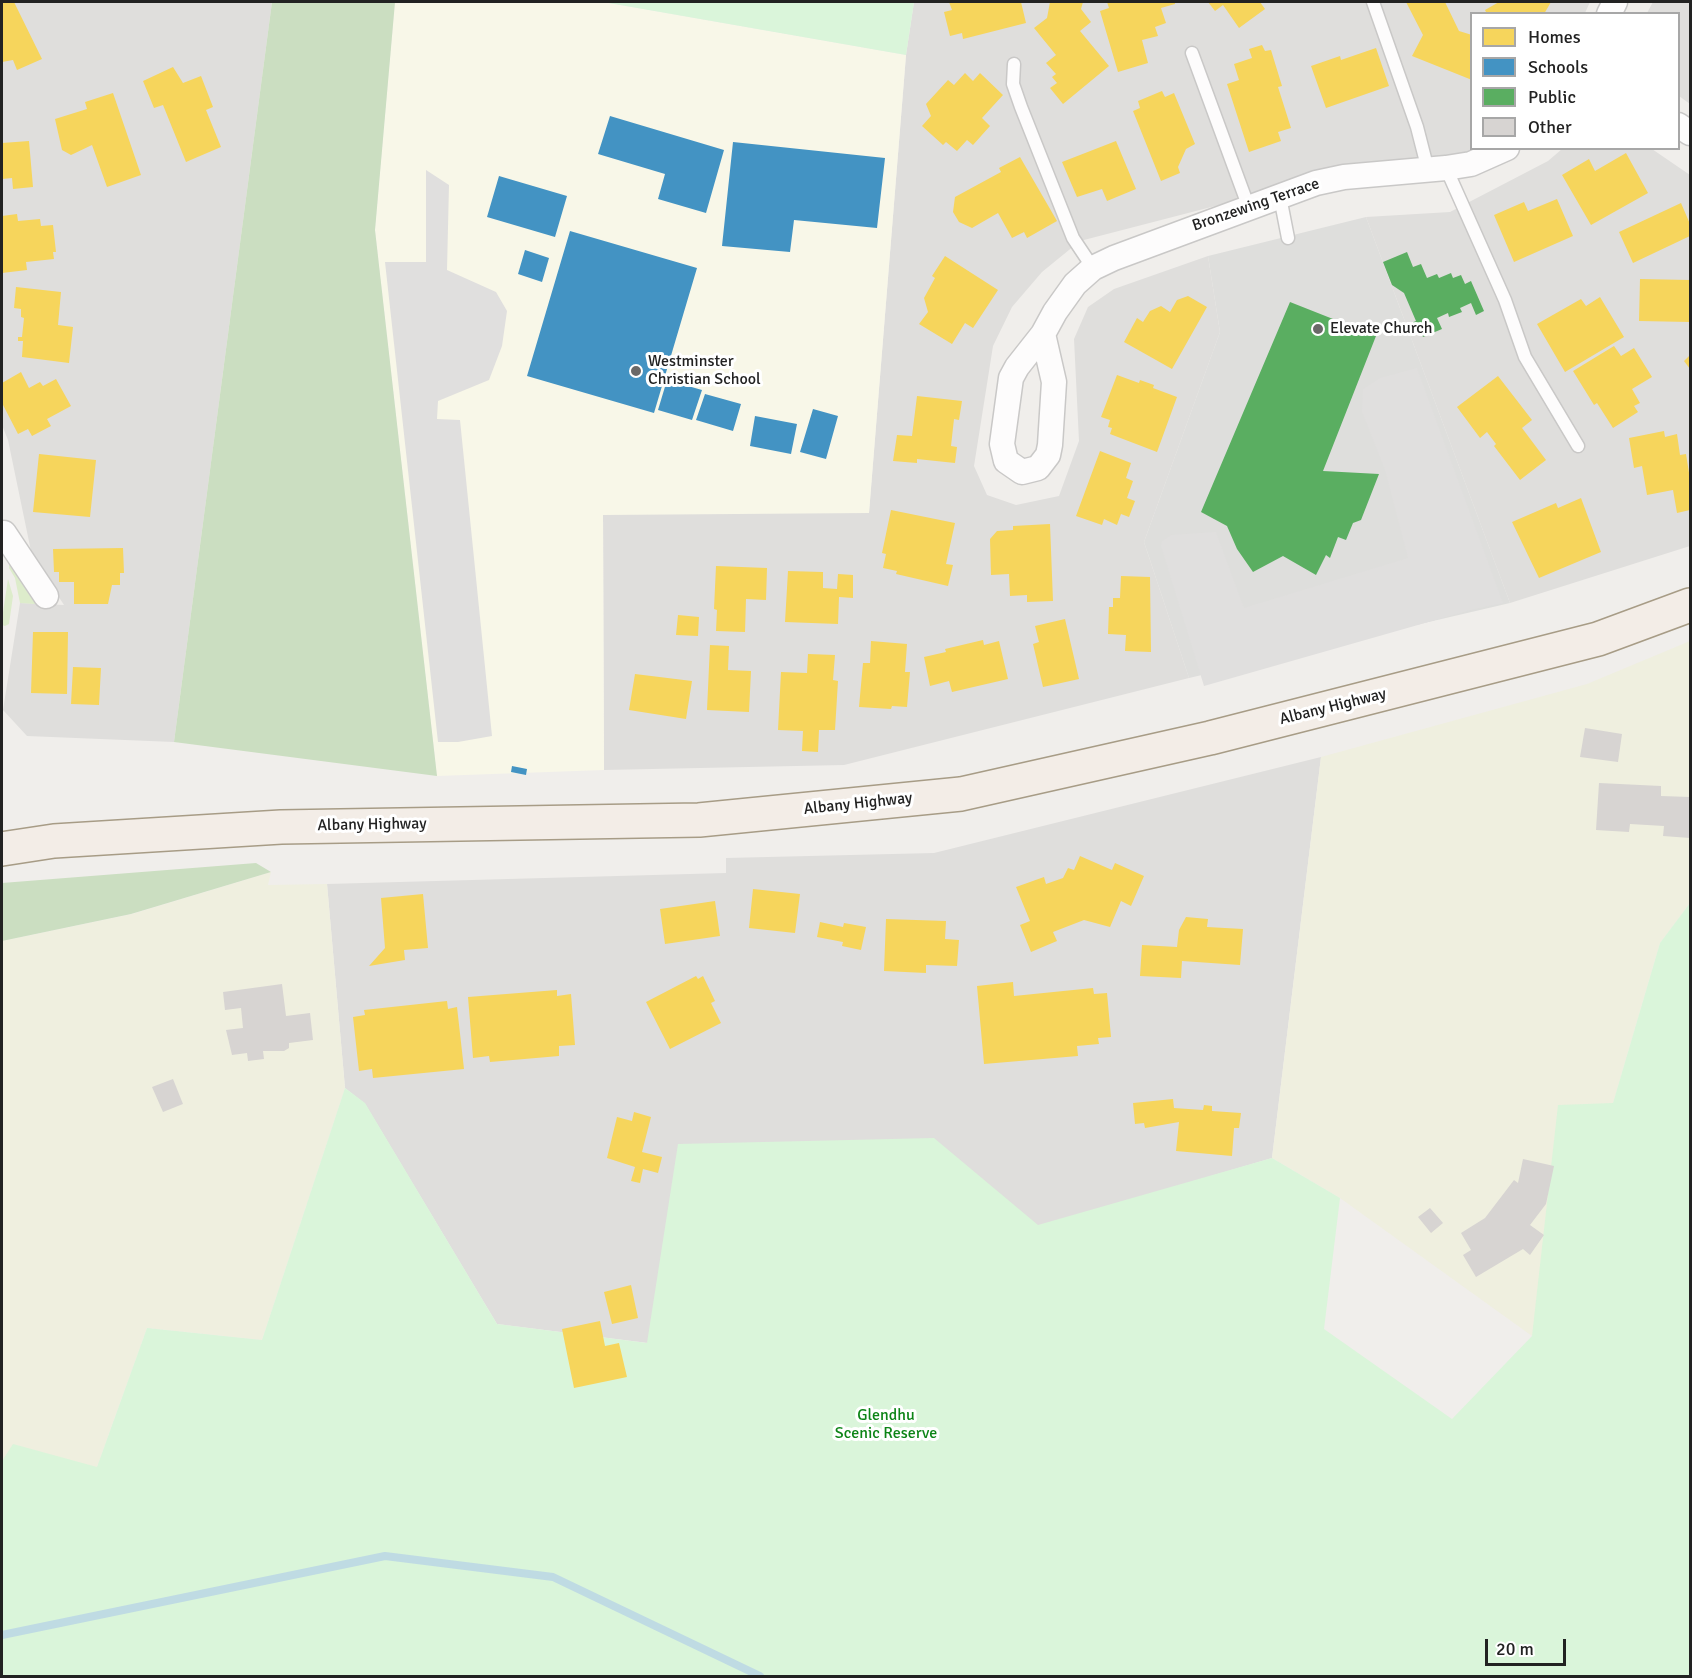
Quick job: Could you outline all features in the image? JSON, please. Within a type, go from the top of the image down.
[{"type":"main road","name":"Albany Highway","points":[[2,849],[54,841],[281,827],[699,820],[962,794],[1210,738],[1578,645],[1690,605]]},
{"type":"street","name":"Bronzewing Terrace","points":[[1043,334],[1054,382],[1050,445],[1044,462],[1038,468],[1022,472],[1006,460],[1002,434],[1011,378],[1075,284],[1093,268],[1114,258],[1316,183],[1344,177],[1471,164],[1502,150]]},
{"type":"street","points":[[2,532],[46,596]]},
{"type":"lane","points":[[1373,2],[1417,127],[1504,300],[1526,357],[1578,446]]},
{"type":"lane","points":[[1192,53],[1249,208]]},
{"type":"lane","points":[[1014,64],[1013,84],[1021,107],[1073,238],[1093,268]]},
{"type":"lane","points":[[1280,197],[1288,238]]},
{"type":"shaded area","points":[[2,2],[272,2],[174,742],[27,736],[3,710],[20,603],[64,605],[32,556],[8,440],[2,425]]},
{"type":"shaded area","name":"Westminster Christian School","points":[[395,2],[603,2],[906,55],[869,513],[603,515],[604,770],[437,776],[375,230]]},
{"type":"shaded area","points":[[914,2],[1590,2],[1585,12],[1470,12],[1470,150],[1483,150],[1468,161],[1358,169],[1080,241],[1042,272],[1012,307],[993,346],[974,466],[987,495],[1016,505],[1059,496],[1079,441],[1074,339],[1088,307],[1114,289],[1208,256],[1220,332],[1144,542],[1189,678],[844,765],[604,770],[603,514],[869,512],[906,55]]},
{"type":"shaded area","points":[[1653,2],[1690,2],[1690,104],[1680,97],[1680,12],[1648,12]]},
{"type":"shaded area","points":[[1561,150],[1653,150],[1690,175],[1690,546],[1510,603],[1366,217],[1450,212],[1548,161]]},
{"type":"shaded area","points":[[426,170],[449,185],[447,270],[496,292],[507,311],[502,346],[489,380],[438,401],[437,419],[460,420],[492,736],[458,742],[438,742],[385,262],[426,262]]},
{"type":"shaded area","points":[[1366,217],[1510,603],[1189,678],[1144,542],[1220,332],[1208,256]]},
{"type":"shaded area","points":[[1417,368],[1503,603],[1474,609],[1204,686],[1161,546],[1162,541],[1171,535],[1216,532],[1244,608],[1408,558],[1385,470],[1362,412],[1363,389],[1380,378]]},
{"type":"shaded area","points":[[1321,757],[1272,1158],[648,1343],[497,1324],[365,1104],[345,1088],[327,884],[726,873],[726,858],[934,853]]},
{"type":"green space","points":[[272,2],[395,2],[375,230],[437,776],[174,742]]},
{"type":"green space","points":[[603,2],[914,2],[906,55]]},
{"type":"green space","points":[[10,555],[35,592],[35,604],[20,603],[15,578],[9,568]]},
{"type":"green space","points":[[8,579],[13,596],[9,624],[5,626],[2,625],[2,619]]},
{"type":"green space","points":[[1690,641],[1690,903],[1660,943],[1613,1103],[1532,1336],[1340,1198],[1272,1158],[1321,757],[1587,684]]},
{"type":"green space","points":[[256,863],[271,872],[131,914],[2,941],[2,883]]},
{"type":"green space","points":[[271,872],[268,885],[327,884],[345,1088],[262,1340],[147,1328],[97,1467],[2,1461],[2,941],[132,914]]},
{"type":"green space","name":"Glendhu Scenic Reserve","points":[[1690,903],[1690,1676],[2,1676],[2,1461],[13,1444],[97,1467],[147,1328],[262,1340],[345,1088],[365,1103],[497,1324],[647,1343],[678,1144],[934,1138],[1038,1225],[1272,1158],[1340,1198],[1324,1329],[1452,1419],[1532,1336],[1558,1105],[1613,1103],[1660,943]]},
{"type":"building: Homes","points":[[2,2],[14,2],[42,59],[17,70],[13,60],[2,62]]},
{"type":"building: Homes","points":[[949,2],[1021,2],[1026,23],[963,39],[962,33],[950,36],[944,12],[952,10]]},
{"type":"building: Homes","points":[[1050,2],[1083,2],[1081,9],[1091,22],[1080,31],[1109,66],[1063,104],[1050,88],[1057,83],[1052,77],[1056,74],[1046,63],[1056,55],[1034,28],[1047,18]]},
{"type":"building: Homes","points":[[1107,2],[1175,2],[1175,4],[1161,8],[1166,23],[1155,27],[1158,36],[1142,40],[1148,63],[1118,72],[1100,11],[1109,8]]},
{"type":"building: Homes","points":[[1208,2],[1260,2],[1265,9],[1239,28],[1223,5],[1215,11]]},
{"type":"building: Homes","points":[[1406,2],[1445,2],[1459,31],[1470,34],[1470,79],[1412,56],[1423,35]]},
{"type":"building: Homes","points":[[1499,2],[1551,2],[1545,12],[1486,12],[1485,10]]},
{"type":"building: Homes","points":[[1262,45],[1265,51],[1271,50],[1282,86],[1278,87],[1291,128],[1278,132],[1281,141],[1249,152],[1227,84],[1239,80],[1234,64],[1252,58],[1249,49]]},
{"type":"building: Homes","points":[[1376,48],[1389,86],[1326,108],[1311,66],[1340,56],[1341,60]]},
{"type":"building: Homes","points":[[173,67],[183,83],[201,76],[213,107],[206,110],[221,147],[186,162],[163,105],[154,108],[143,81]]},
{"type":"building: Homes","points":[[965,73],[973,81],[980,73],[1003,95],[982,118],[990,126],[973,145],[967,140],[957,151],[946,142],[943,145],[922,126],[931,116],[926,104],[948,80],[954,85]]},
{"type":"building: Homes","points":[[1162,91],[1165,97],[1174,93],[1195,144],[1186,149],[1178,167],[1180,173],[1161,181],[1133,111],[1140,108],[1138,101]]},
{"type":"building: Homes","points":[[113,93],[141,175],[107,187],[92,145],[71,155],[62,150],[55,119],[87,109],[85,102]]},
{"type":"building: Homes","points":[[29,141],[33,187],[13,189],[12,178],[2,179],[2,143]]},
{"type":"building: Homes","points":[[1116,141],[1136,189],[1107,201],[1102,189],[1077,197],[1062,162]]},
{"type":"building: Homes","points":[[1626,153],[1648,193],[1591,225],[1562,175],[1589,159],[1595,171]]},
{"type":"building: Homes","points":[[1020,157],[1057,221],[1027,238],[1024,232],[1012,238],[998,213],[972,228],[959,222],[953,212],[955,197],[1001,172],[999,168]]},
{"type":"building: Homes","points":[[1557,199],[1573,236],[1514,262],[1494,215],[1524,202],[1528,211]]},
{"type":"building: Homes","points":[[1681,203],[1690,224],[1690,236],[1633,263],[1619,232]]},
{"type":"building: Homes","points":[[17,214],[18,221],[40,219],[41,226],[53,225],[56,252],[53,252],[54,259],[26,262],[27,270],[2,273],[2,216]]},
{"type":"building: Homes","points":[[945,256],[998,290],[973,328],[965,323],[952,344],[919,324],[928,312],[924,298],[935,278],[932,276]]},
{"type":"building: Homes","points":[[1640,279],[1690,280],[1690,322],[1639,321]]},
{"type":"building: Homes","points":[[16,287],[61,292],[58,325],[73,327],[69,363],[22,357],[23,341],[18,341],[18,337],[22,337],[24,318],[21,317],[21,309],[14,308]]},
{"type":"building: Homes","points":[[1188,296],[1207,307],[1172,369],[1124,342],[1137,318],[1143,322],[1150,311],[1161,306],[1170,312],[1177,300]]},
{"type":"building: Homes","points":[[1600,297],[1624,337],[1565,372],[1537,324],[1581,299],[1586,306]]},
{"type":"building: Homes","points":[[1614,346],[1621,356],[1634,348],[1652,377],[1632,389],[1640,403],[1634,406],[1638,412],[1613,428],[1597,403],[1594,405],[1573,371]]},
{"type":"building: Homes","points":[[1690,355],[1690,369],[1684,361]]},
{"type":"building: Homes","points":[[21,372],[29,388],[40,382],[43,386],[56,379],[71,406],[47,419],[51,426],[32,436],[28,429],[18,434],[2,403],[2,383]]},
{"type":"building: Homes","points":[[1117,375],[1139,383],[1140,380],[1154,385],[1153,388],[1177,397],[1157,452],[1110,434],[1112,428],[1108,427],[1110,420],[1101,417]]},
{"type":"building: Homes","points":[[1498,376],[1532,420],[1522,428],[1546,460],[1520,480],[1494,446],[1496,444],[1487,432],[1480,438],[1457,407]]},
{"type":"building: Homes","points":[[917,396],[962,401],[959,420],[954,419],[951,446],[957,447],[955,463],[917,459],[917,463],[893,461],[897,435],[912,436]]},
{"type":"building: Homes","points":[[1664,431],[1665,437],[1677,434],[1680,455],[1686,454],[1690,479],[1690,510],[1677,513],[1673,490],[1647,495],[1642,466],[1634,468],[1629,438]]},
{"type":"building: Homes","points":[[1100,451],[1131,463],[1126,478],[1133,481],[1127,498],[1135,501],[1129,517],[1121,514],[1117,525],[1104,519],[1102,525],[1076,516]]},
{"type":"building: Homes","points":[[39,454],[96,460],[90,517],[33,512]]},
{"type":"building: Homes","points":[[1581,498],[1601,552],[1539,578],[1512,522],[1556,503],[1558,508]]},
{"type":"building: Homes","points":[[891,510],[955,523],[946,564],[953,565],[948,586],[896,574],[897,571],[883,568],[886,554],[882,553]]},
{"type":"building: Homes","points":[[1050,524],[1053,601],[1027,602],[1027,595],[1010,596],[1009,574],[991,575],[990,539],[997,531],[1013,530],[1013,526]]},
{"type":"building: Homes","points":[[123,548],[124,573],[120,573],[120,585],[112,585],[108,604],[74,604],[74,582],[59,582],[59,572],[54,572],[53,549]]},
{"type":"building: Homes","points":[[716,566],[767,568],[766,600],[746,599],[745,632],[716,631],[717,610],[714,609]]},
{"type":"building: Homes","points":[[788,571],[823,572],[823,588],[837,589],[838,574],[853,575],[853,598],[839,597],[838,624],[785,622]]},
{"type":"building: Homes","points":[[1121,576],[1150,577],[1151,652],[1125,651],[1126,635],[1108,634],[1109,607],[1113,607],[1113,598],[1120,598]]},
{"type":"building: Homes","points":[[678,615],[699,617],[698,636],[676,635]]},
{"type":"building: Homes","points":[[1065,619],[1079,679],[1043,687],[1033,644],[1039,642],[1035,626]]},
{"type":"building: Homes","points":[[33,632],[68,632],[67,694],[31,693]]},
{"type":"building: Homes","points":[[983,640],[984,645],[999,641],[1008,679],[952,692],[949,681],[930,686],[924,657],[946,652],[945,649]]},
{"type":"building: Homes","points":[[871,641],[907,644],[905,672],[910,672],[907,707],[892,706],[891,709],[859,707],[863,663],[870,663]]},
{"type":"building: Homes","points":[[710,645],[729,646],[728,670],[751,671],[749,712],[707,710]]},
{"type":"building: Homes","points":[[808,654],[835,655],[833,680],[838,681],[835,730],[819,730],[818,752],[802,751],[803,731],[778,730],[781,672],[807,673]]},
{"type":"building: Homes","points":[[73,667],[101,668],[99,705],[71,704]]},
{"type":"building: Homes","points":[[635,674],[692,681],[686,719],[629,710]]},
{"type":"building: Homes","points":[[1080,856],[1112,870],[1115,863],[1144,876],[1131,906],[1121,901],[1110,927],[1084,920],[1053,932],[1057,941],[1031,952],[1020,925],[1030,921],[1016,887],[1044,877],[1046,884],[1063,878],[1068,868],[1074,870]]},
{"type":"building: Homes","points":[[753,889],[800,894],[795,933],[749,928]]},
{"type":"building: Homes","points":[[423,894],[428,948],[404,950],[405,960],[369,966],[385,948],[381,898]]},
{"type":"building: Homes","points":[[715,901],[720,936],[665,944],[660,909]]},
{"type":"building: Homes","points":[[1186,917],[1208,919],[1207,927],[1243,929],[1240,965],[1182,961],[1181,978],[1140,976],[1142,945],[1177,947],[1179,930]]},
{"type":"building: Homes","points":[[886,919],[946,921],[945,939],[959,940],[957,966],[926,965],[926,973],[884,971]]},
{"type":"building: Homes","points":[[820,922],[843,927],[844,923],[866,927],[861,950],[842,946],[843,942],[817,937]]},
{"type":"building: Homes","points":[[696,976],[698,979],[703,976],[715,1001],[711,1003],[721,1023],[670,1049],[646,1002]]},
{"type":"building: Homes","points":[[1013,982],[1014,996],[1093,988],[1094,994],[1107,993],[1111,1037],[1098,1038],[1099,1044],[1077,1046],[1078,1056],[984,1064],[977,986]]},
{"type":"building: Homes","points":[[557,990],[557,996],[571,994],[575,1045],[559,1046],[559,1056],[490,1062],[489,1056],[473,1058],[468,997]]},
{"type":"building: Homes","points":[[447,1001],[448,1009],[457,1007],[464,1069],[373,1078],[372,1069],[359,1071],[353,1017],[365,1015],[364,1010]]},
{"type":"building: Homes","points":[[1173,1099],[1174,1108],[1203,1110],[1204,1105],[1212,1106],[1212,1111],[1241,1113],[1239,1128],[1234,1128],[1232,1156],[1176,1151],[1179,1122],[1145,1128],[1144,1123],[1135,1124],[1133,1103]]},
{"type":"building: Homes","points":[[634,1112],[651,1117],[642,1152],[662,1157],[658,1173],[643,1169],[640,1183],[631,1181],[635,1167],[607,1158],[617,1117],[632,1121]]},
{"type":"building: Homes","points":[[631,1285],[638,1318],[612,1324],[604,1292]]},
{"type":"building: Homes","points":[[600,1321],[605,1346],[619,1343],[627,1377],[574,1388],[562,1329]]},
{"type":"building: Schools","points":[[610,116],[724,150],[706,213],[658,199],[665,174],[598,154]]},
{"type":"building: Schools","points":[[733,142],[885,158],[877,228],[794,220],[790,252],[722,246]]},
{"type":"building: Schools","points":[[499,176],[567,196],[555,237],[487,217]]},
{"type":"building: Schools","points":[[570,231],[697,268],[654,413],[527,376]]},
{"type":"building: Schools","points":[[525,250],[549,258],[542,282],[518,274]]},
{"type":"building: Schools","points":[[667,380],[702,390],[692,420],[658,410]]},
{"type":"building: Schools","points":[[705,394],[741,404],[733,431],[696,420]]},
{"type":"building: Schools","points":[[813,409],[838,416],[826,459],[800,452]]},
{"type":"building: Schools","points":[[755,416],[797,424],[791,454],[750,446]]},
{"type":"building: Schools","points":[[512,766],[527,769],[526,775],[511,772]]},
{"type":"building: Public","points":[[1407,252],[1413,267],[1421,264],[1427,278],[1437,274],[1439,278],[1451,273],[1453,278],[1461,275],[1465,284],[1471,281],[1484,311],[1476,315],[1471,303],[1460,308],[1462,312],[1449,317],[1448,313],[1437,318],[1442,329],[1423,337],[1421,332],[1410,336],[1406,325],[1416,321],[1404,293],[1392,285],[1383,262]]},
{"type":"building: Public","points":[[1290,302],[1376,336],[1323,471],[1379,474],[1361,520],[1353,523],[1346,540],[1338,537],[1330,558],[1326,555],[1316,575],[1283,556],[1253,572],[1237,549],[1227,526],[1201,512]]},
{"type":"building: Other","points":[[1585,728],[1622,734],[1618,762],[1580,757]]},
{"type":"building: Other","points":[[1599,783],[1661,786],[1661,796],[1690,797],[1690,838],[1663,836],[1664,826],[1630,824],[1629,832],[1596,830]]},
{"type":"building: Other","points":[[282,984],[286,1016],[310,1013],[313,1040],[289,1043],[289,1048],[284,1051],[263,1051],[264,1059],[248,1061],[247,1053],[232,1055],[226,1030],[243,1028],[241,1008],[225,1010],[223,992]]},
{"type":"building: Other","points":[[173,1079],[183,1104],[163,1112],[152,1087]]},
{"type":"building: Other","points":[[1523,1159],[1554,1166],[1546,1204],[1530,1225],[1544,1235],[1530,1255],[1523,1249],[1476,1277],[1463,1255],[1471,1250],[1461,1233],[1485,1218],[1514,1180],[1518,1183]]},
{"type":"building: Other","points":[[1430,1208],[1443,1223],[1431,1233],[1418,1217]]},
{"type":"waterway","points":[[2,1635],[385,1556],[553,1577],[760,1676]]},
{"type":"place","name":"Elevate Church","points":[[1318,329]]},
{"type":"place","name":"Westminster Christian School","points":[[636,371]]}]
